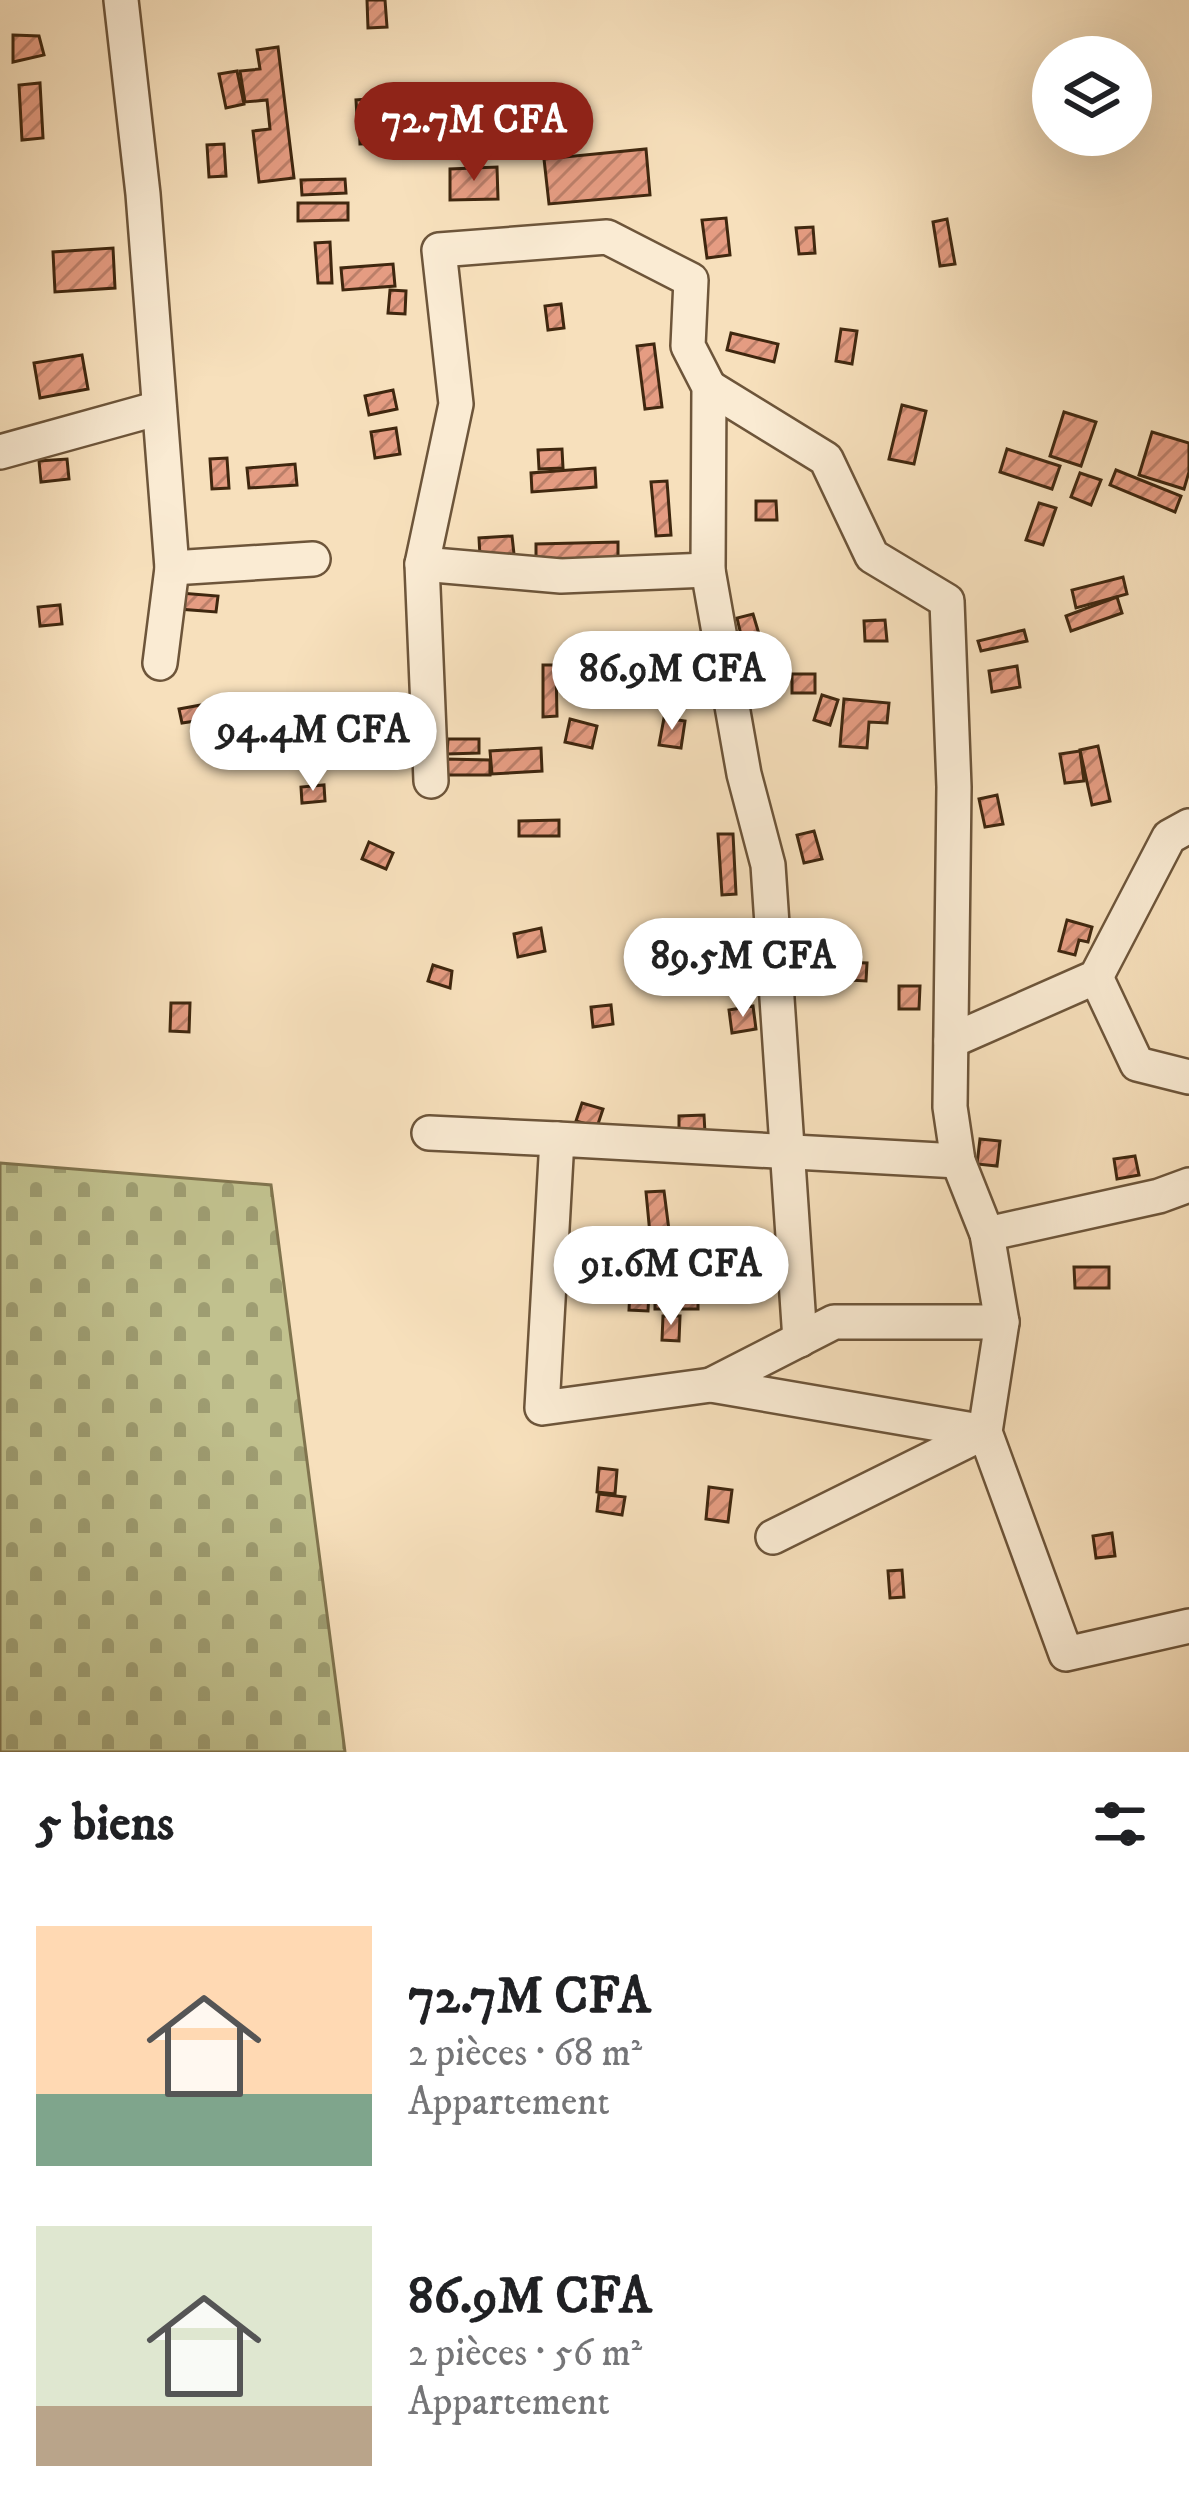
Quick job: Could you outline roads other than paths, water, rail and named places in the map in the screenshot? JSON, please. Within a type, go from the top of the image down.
[{"type":"street","points":[[122,0],[143,194],[172,568],[160,662]]},
{"type":"street","points":[[431,782],[422,564],[456,404],[439,250],[607,237],[691,280],[688,346],[709,387],[708,570],[743,774],[768,866],[800,1340]]},
{"type":"street","points":[[709,387],[826,459],[872,556],[947,601],[954,787],[950,1107],[958,1161],[987,1234],[1002,1322],[985,1432],[1066,1654],[1189,1626]]},
{"type":"street","points":[[0,452],[160,408]]},
{"type":"street","points":[[172,568],[313,559]]},
{"type":"street","points":[[422,564],[561,576],[708,570]]},
{"type":"street","points":[[951,1041],[1096,977],[1168,837],[1189,826]]},
{"type":"street","points":[[1096,977],[1137,1064],[1189,1077]]},
{"type":"street","points":[[428,1133],[958,1161]]},
{"type":"street","points":[[557,1139],[542,1408],[711,1385],[985,1432]]},
{"type":"street","points":[[987,1234],[1159,1196],[1189,1185]]},
{"type":"street","points":[[711,1385],[834,1322],[1002,1322]]},
{"type":"street","points":[[773,1537],[985,1432]]}]
